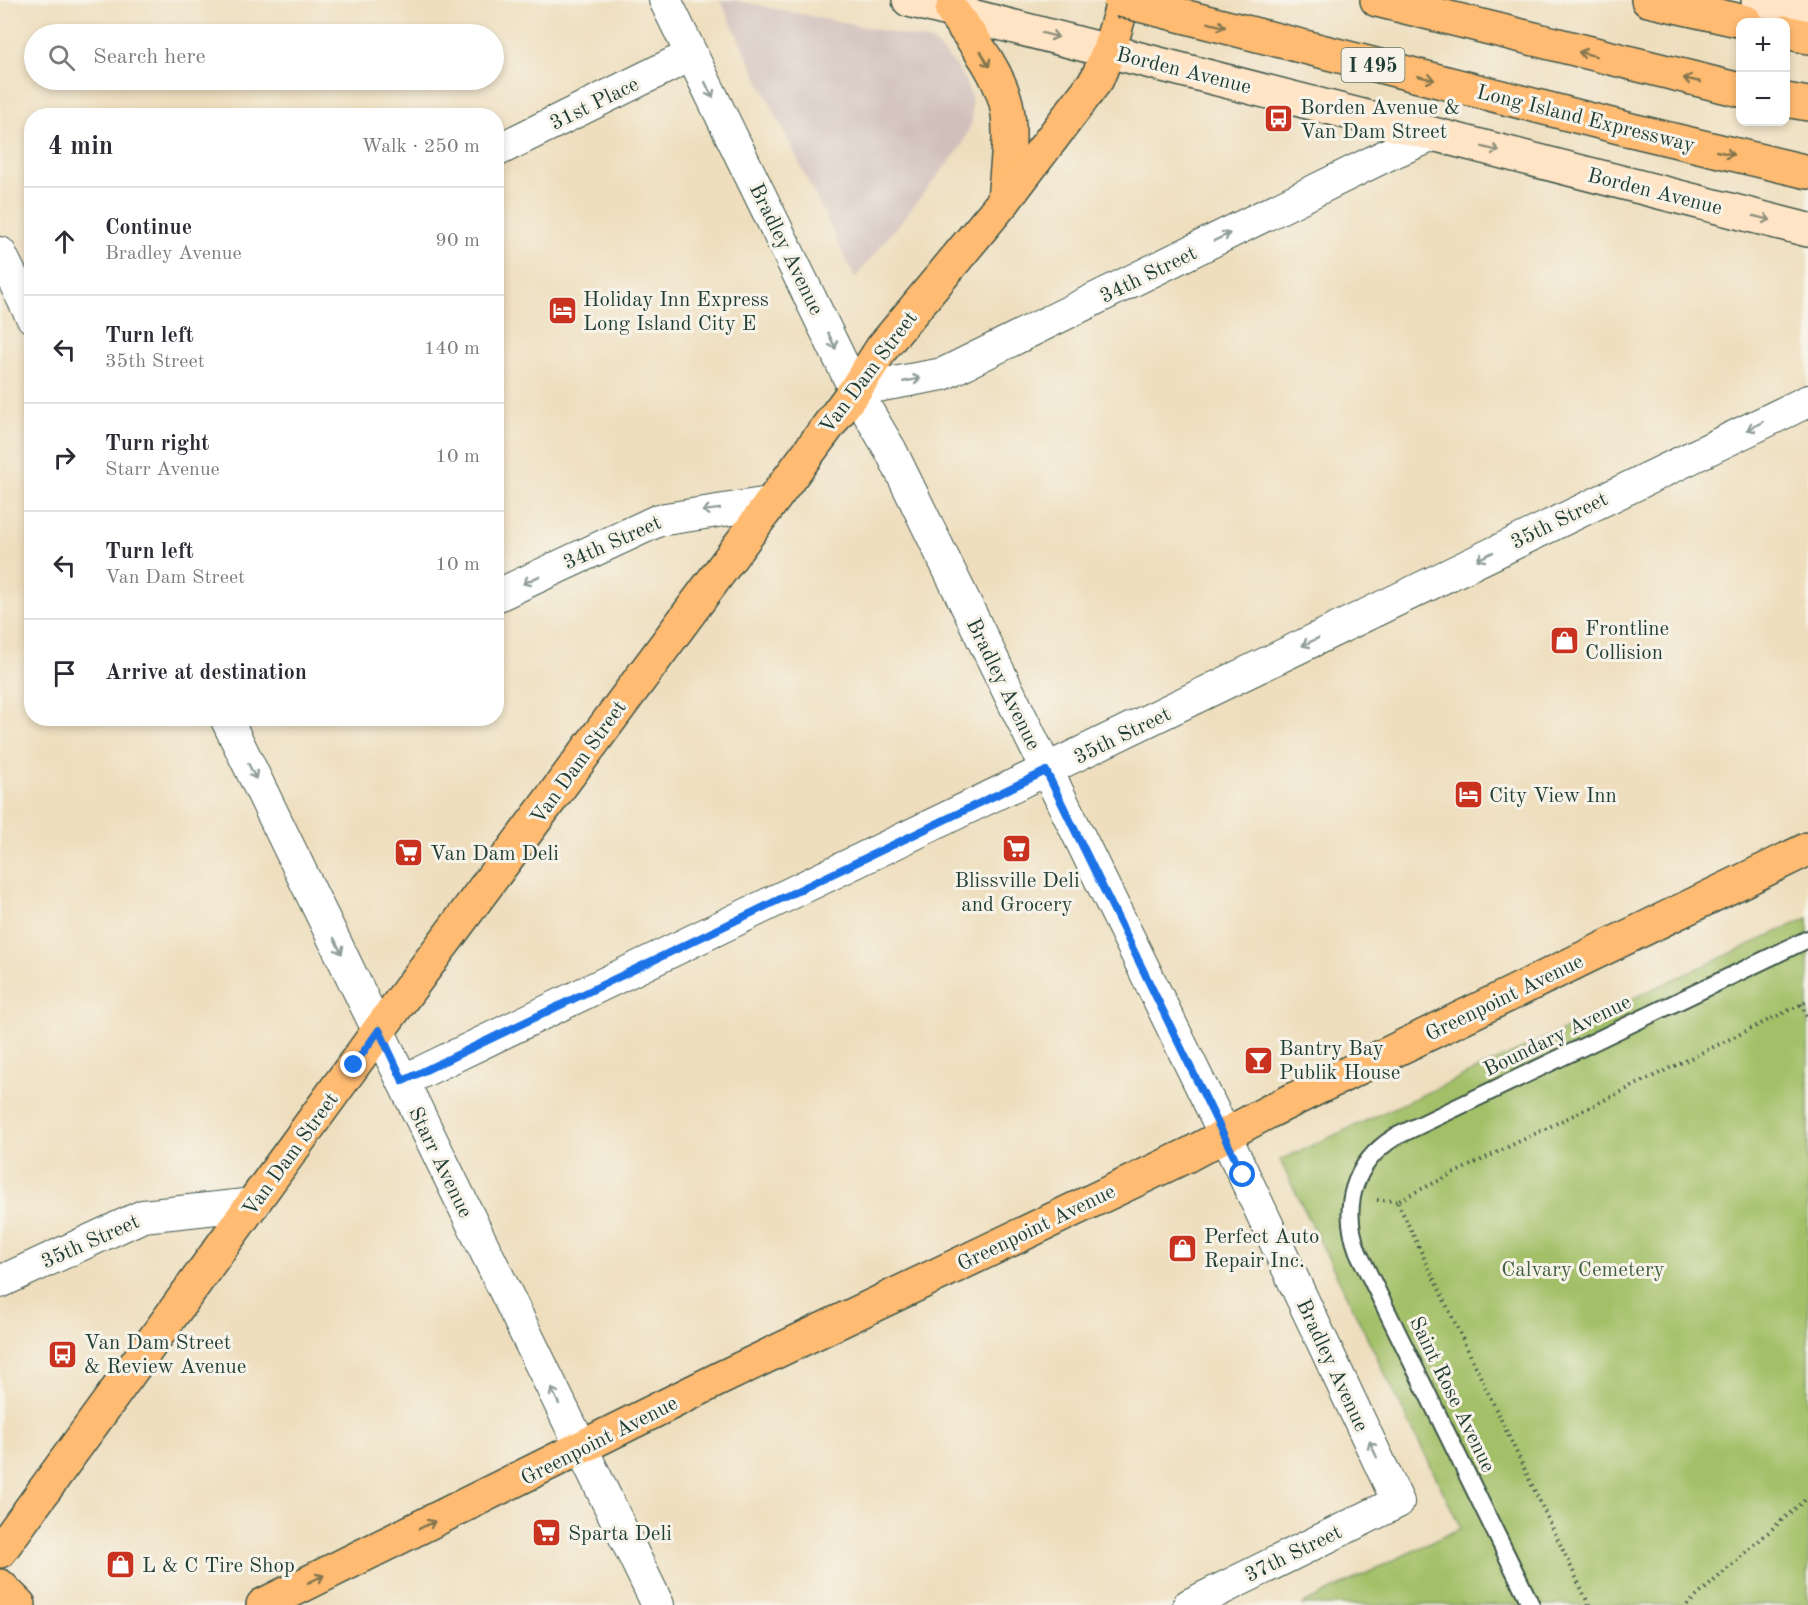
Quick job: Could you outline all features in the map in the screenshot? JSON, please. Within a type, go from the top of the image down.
[{"type":"main road","name":"Borden Avenue","points":[[909,0],[1808,230]]},
{"type":"main road","name":"Van Dam Street","points":[[0,1551],[379,1030],[855,390],[882,348],[1004,201],[1097,79],[1110,51],[1122,0]]},
{"type":"main road","name":"Long Island Expressway","points":[[1122,0],[1627,129],[1808,172]]},
{"type":"main road","points":[[1377,0],[1736,89]]},
{"type":"main road","points":[[1648,0],[1736,20]]},
{"type":"main road","points":[[1758,0],[1808,6]]},
{"type":"main road","points":[[952,11],[980,50],[1006,104],[1008,134],[1004,201]]},
{"type":"main road","points":[[1790,33],[1808,37]]},
{"type":"main road","points":[[1790,101],[1808,104]]},
{"type":"main road","name":"Greenpoint Avenue","points":[[263,1605],[1808,849]]},
{"type":"main road","points":[[0,1586],[19,1605]]},
{"type":"street","name":"Bradley Avenue","points":[[665,0],[855,390],[891,450],[1225,1135],[1398,1502]]},
{"type":"street","name":"31st Place","points":[[504,147],[691,55]]},
{"type":"street","name":"34th Street","points":[[855,390],[944,374],[1391,153],[1433,135]]},
{"type":"street","points":[[0,253],[24,301]]},
{"type":"street","name":"35th Street","points":[[403,1081],[1808,401]]},
{"type":"street","name":"34th Street","points":[[504,592],[659,520],[769,503]]},
{"type":"street","name":"Starr Avenue","points":[[234,726],[403,1081],[658,1605]]},
{"type":"street","name":"35th Street","points":[[0,1281],[143,1216],[254,1204]]},
{"type":"street","name":"37th Street","points":[[1189,1605],[1398,1502]]},
{"type":"lane","name":"Boundary Avenue","points":[[1352,1198],[1357,1177],[1373,1153],[1395,1137],[1808,939]]},
{"type":"lane","name":"Saint Rose Avenue","points":[[1352,1198],[1350,1224],[1358,1252],[1531,1605]]},
{"type":"path","points":[[1589,1605],[1397,1201],[1808,1001]]},
{"type":"path","points":[[1801,1004],[1808,1019]]},
{"type":"path","points":[[1687,1605],[1808,1497]]},
{"type":"shaded area","points":[[720,0],[733,0],[932,41],[955,65],[965,80],[971,96],[972,121],[962,146],[855,278]]},
{"type":"green space","name":"Calvary Cemetery","points":[[1808,918],[1808,1605],[1301,1605],[1461,1528],[1280,1160]]},
{"type":"place","name":"Borden Avenue & Van Dam Street","points":[[1279,119]]},
{"type":"place","name":"Holiday Inn Express Long Island City E","points":[[562,311]]},
{"type":"place","name":"Frontline Collision","points":[[1564,640]]},
{"type":"place","name":"City View Inn","points":[[1468,795]]},
{"type":"place","name":"Blissville Deli and Grocery","points":[[1017,849]]},
{"type":"place","name":"Van Dam Deli","points":[[409,853]]},
{"type":"place","name":"Bantry Bay Publik House","points":[[1258,1060]]},
{"type":"place","name":"Perfect Auto Repair Inc.","points":[[1183,1248]]},
{"type":"place","name":"Van Dam Street & Review Avenue","points":[[63,1354]]},
{"type":"place","name":"Sparta Deli","points":[[547,1533]]},
{"type":"place","name":"L & C Tire Shop","points":[[121,1565]]},
{"type":"route","points":[[354,1065],[379,1030],[403,1081],[1046,771],[1243,1175]]}]
